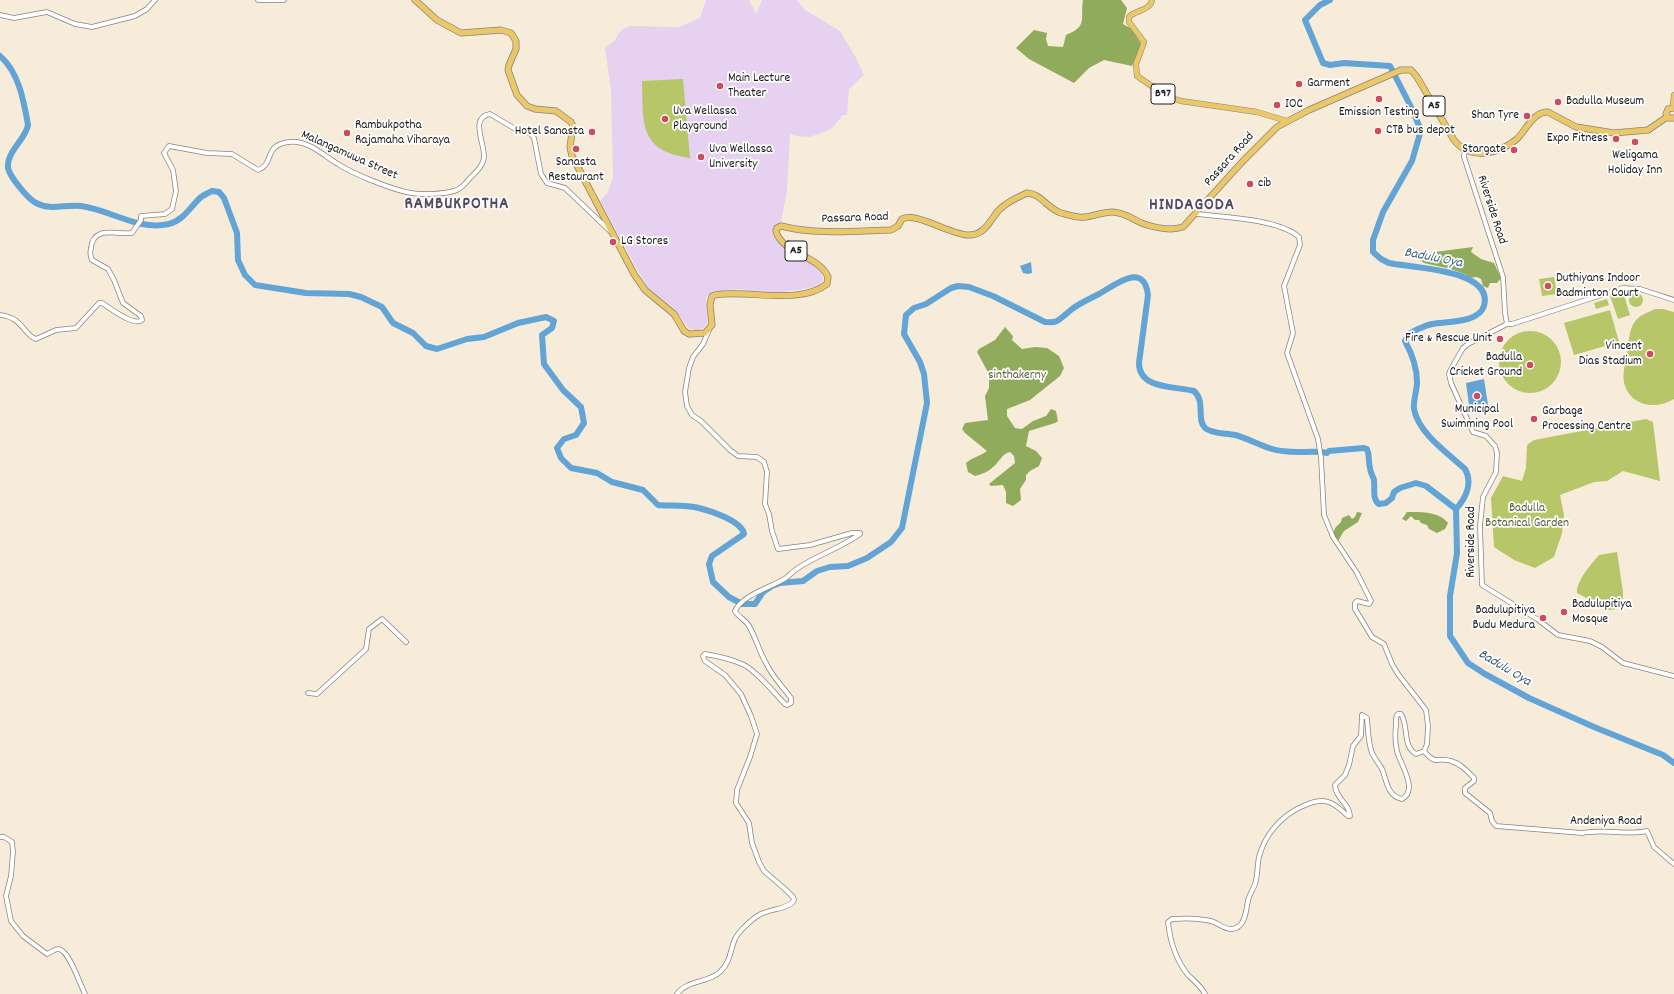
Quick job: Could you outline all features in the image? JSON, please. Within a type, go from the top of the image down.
[{"type":"highway","points":[[415,0],[437,20],[461,33],[500,30],[507,31],[514,36],[517,45],[508,70],[517,95],[527,106],[534,109],[556,110],[571,122],[573,126],[570,147],[572,156],[634,274],[646,290],[674,314],[684,332],[696,334],[705,333],[709,330]]},
{"type":"highway","name":"Passara Road","points":[[709,330],[712,325],[710,300],[712,296],[724,293],[792,295],[815,291],[827,284],[828,277],[822,268],[792,249],[780,239],[776,231],[779,227],[800,231],[844,233],[891,230],[898,226],[902,219],[909,217],[931,223],[962,235],[970,235],[982,232],[1001,208],[1027,193],[1034,195],[1060,213],[1083,217],[1113,212],[1124,214],[1144,224],[1167,228],[1183,227],[1197,214],[1267,136],[1277,127],[1287,121],[1400,70],[1411,70],[1417,77],[1451,136],[1456,143],[1464,149]]},
{"type":"highway","points":[[1667,117],[1667,110],[1674,108]]},
{"type":"highway","points":[[1464,149],[1472,153],[1482,154],[1502,148],[1517,138],[1536,116],[1544,112],[1548,112],[1576,127],[1614,133],[1648,130],[1667,117],[1674,118]]},
{"type":"main road","name":"B97","points":[[1152,0],[1147,8],[1128,17],[1129,22],[1144,42],[1136,64],[1136,72],[1139,78],[1166,96],[1181,101],[1257,112],[1287,121]]},
{"type":"main road","points":[[1674,95],[1674,108]]},
{"type":"street","points":[[0,15],[14,18],[47,12],[75,24],[92,27],[136,16],[147,9],[155,0]]},
{"type":"street","points":[[258,0],[284,0]]},
{"type":"street","name":"Malangamuwa Street","points":[[0,315],[17,320],[24,326],[33,338],[36,339],[56,330],[76,328],[99,303],[102,303],[123,317],[137,323],[142,320],[141,316],[123,303],[108,269],[92,260],[90,254],[92,240],[97,235],[108,233],[131,233],[135,230],[141,218],[165,214],[172,209],[176,191],[173,170],[164,153],[169,146],[232,154],[258,170],[267,164],[273,148],[278,144],[294,141],[300,142],[322,153],[339,165],[364,177],[406,192],[414,194],[456,190],[462,188],[482,166],[484,156],[479,124],[481,118],[490,114],[517,130],[530,133],[534,138],[542,174],[546,183],[565,188],[614,236]]},
{"type":"street","name":"Riverside Road","points":[[1464,149],[1463,155],[1502,277],[1507,324],[1468,344],[1458,356],[1449,374],[1451,383],[1473,432],[1486,436],[1495,446],[1497,453],[1496,472],[1483,497],[1480,526],[1482,585],[1537,619],[1558,635],[1590,641],[1602,647],[1623,663],[1674,676]]},
{"type":"street","points":[[1197,214],[1269,224],[1294,232],[1299,237],[1300,245],[1284,286],[1293,333],[1287,353],[1320,446],[1324,515],[1333,538],[1357,573],[1371,601],[1368,604],[1357,601],[1355,603],[1355,608],[1372,637],[1384,644],[1392,664],[1398,674],[1426,710],[1427,720],[1427,738],[1424,751],[1416,754],[1411,751],[1408,744],[1404,718],[1401,714],[1396,716],[1395,731],[1397,751],[1406,773],[1409,788],[1405,797],[1402,799],[1398,798],[1389,789],[1382,770],[1372,753],[1367,718],[1362,715],[1360,736],[1353,746],[1349,765],[1344,775],[1335,785],[1336,794],[1350,811],[1350,816],[1348,816],[1337,805],[1329,802],[1314,800],[1298,808],[1281,820],[1264,843],[1259,858],[1255,886],[1249,898],[1243,922],[1238,928],[1232,929],[1210,921],[1187,918],[1172,919],[1168,922],[1169,934],[1178,961],[1202,988],[1205,994]]},
{"type":"street","points":[[1507,324],[1512,324],[1623,288],[1640,289],[1674,300]]},
{"type":"street","points":[[677,994],[681,988],[719,973],[730,958],[735,938],[753,919],[765,912],[790,906],[794,900],[785,889],[764,871],[752,843],[749,823],[736,803],[737,790],[757,734],[752,716],[741,694],[725,675],[702,658],[705,654],[742,664],[769,687],[785,704],[787,705],[792,703],[791,698],[764,661],[750,626],[746,620],[736,614],[735,610],[740,603],[786,578],[796,569],[808,562],[850,541],[860,534],[852,533],[810,546],[778,549],[765,504],[768,472],[764,462],[758,457],[738,456],[701,421],[692,415],[687,406],[685,392],[689,368],[693,357],[703,344],[709,330]]},
{"type":"street","points":[[308,693],[317,694],[337,674],[356,660],[366,649],[369,629],[382,619],[406,642]]},
{"type":"street","name":"Andeniya Road","points":[[1424,751],[1429,758],[1437,761],[1449,760],[1461,765],[1474,778],[1474,781],[1466,788],[1465,793],[1490,813],[1492,821],[1496,826],[1582,833],[1610,830],[1634,834],[1647,831],[1654,847],[1674,864]]},
{"type":"street","points":[[0,837],[4,837],[12,842],[13,852],[11,876],[6,896],[11,921],[23,936],[47,954],[60,949],[66,954],[85,994]]},
{"type":"shaded area","name":"Uva Wellassa University","points":[[706,0],[749,0],[756,14],[762,0],[797,0],[805,10],[840,31],[864,75],[849,89],[847,115],[843,115],[832,128],[809,137],[790,134],[787,191],[781,222],[776,225],[773,231],[780,244],[818,268],[823,279],[820,284],[814,287],[777,293],[737,289],[713,292],[707,296],[706,300],[708,323],[698,330],[690,329],[673,308],[647,287],[600,201],[608,192],[613,177],[611,90],[605,48],[615,40],[621,30],[630,26],[679,27],[700,18]]},
{"type":"green space","points":[[1083,0],[1121,0],[1127,8],[1123,24],[1132,29],[1141,44],[1132,66],[1104,60],[1089,68],[1074,83],[1029,59],[1016,48],[1034,30],[1047,33],[1046,39],[1048,46],[1063,47],[1066,35],[1078,29],[1082,22]]},
{"type":"green space","name":"Uva Wellassa Playground","points":[[683,79],[690,158],[673,154],[661,149],[653,142],[647,133],[644,122],[642,81]]},
{"type":"green space","points":[[1473,247],[1471,252],[1481,259],[1494,263],[1501,278],[1497,283],[1490,283],[1488,288],[1483,286],[1481,279],[1477,277],[1468,278],[1467,275],[1451,269],[1424,263],[1420,260],[1420,256],[1427,255],[1427,253]]},
{"type":"green space","name":"Duthiyans Indoor Badminton Court","points":[[1554,277],[1557,294],[1542,296],[1539,279]]},
{"type":"green space","points":[[1623,292],[1630,315],[1618,319],[1610,296]]},
{"type":"green space","points":[[1633,293],[1639,293],[1643,297],[1643,303],[1639,307],[1633,307],[1629,303],[1629,297]]},
{"type":"green space","points":[[1607,299],[1609,305],[1596,309],[1594,303]]},
{"type":"green space","name":"Vincent Dias Stadium","points":[[1655,309],[1663,309],[1674,312],[1674,399],[1654,405],[1640,402],[1634,399],[1629,393],[1624,382],[1624,368],[1632,326],[1641,316]]},
{"type":"green space","points":[[1610,310],[1619,342],[1574,355],[1564,323]]},
{"type":"green space","name":"sinthakerny","points":[[1005,327],[1013,336],[1012,340],[1022,349],[1035,347],[1047,348],[1059,356],[1064,368],[1060,376],[1030,400],[1007,409],[1007,416],[1015,428],[1022,429],[1033,421],[1046,416],[1051,409],[1056,411],[1058,421],[1029,431],[1026,446],[1036,451],[1042,458],[1039,466],[1026,475],[1026,480],[1020,489],[1021,500],[1013,506],[1006,503],[1006,492],[1003,485],[991,486],[989,484],[1015,463],[1014,456],[1010,452],[1007,453],[989,470],[975,476],[968,472],[966,463],[987,451],[962,429],[965,423],[988,420],[985,396],[989,388],[989,374],[977,352],[979,349],[995,340]]},
{"type":"green space","name":"Badulla Cricket Ground","points":[[1530,331],[1547,336],[1552,340],[1556,345],[1561,362],[1556,379],[1552,384],[1547,388],[1530,393],[1513,388],[1508,384],[1504,379],[1499,362],[1504,345],[1508,340],[1513,336]]},
{"type":"green space","name":"Badulla Botanical Garden","points":[[1646,419],[1653,422],[1660,481],[1623,471],[1607,481],[1594,482],[1560,495],[1564,515],[1562,533],[1554,557],[1535,568],[1514,560],[1494,547],[1491,498],[1503,476],[1522,481],[1526,468],[1527,445],[1534,440]]},
{"type":"green space","points":[[1357,512],[1362,513],[1358,522],[1344,531],[1338,541],[1333,535],[1335,528],[1341,522],[1342,518],[1349,515],[1352,519],[1355,517]]},
{"type":"green space","points":[[1407,512],[1434,514],[1440,516],[1448,523],[1445,529],[1437,533],[1429,529],[1427,525],[1421,523],[1419,520],[1415,520],[1411,516],[1406,521],[1402,519]]},
{"type":"green space","points":[[1617,552],[1623,598],[1616,609],[1609,610],[1577,593],[1577,588],[1585,572],[1599,555]]},
{"type":"water","points":[[1031,262],[1032,273],[1023,273],[1020,266]]},
{"type":"water","name":"Municipal Swimming Pool","points":[[1484,379],[1489,411],[1484,411],[1484,409],[1470,412],[1466,383]]},
{"type":"waterway","name":"Badulu Oya","points":[[1330,0],[1320,5],[1305,20],[1323,63],[1330,65],[1344,63],[1390,66],[1421,130],[1412,161],[1383,212],[1373,240],[1373,252],[1381,259],[1389,263],[1449,272],[1464,277],[1477,284],[1484,294],[1484,306],[1481,312],[1476,316],[1462,320],[1427,325],[1410,334],[1405,341],[1415,366],[1417,377],[1414,406],[1417,418],[1428,435],[1465,469],[1468,480],[1467,490],[1463,500],[1456,509],[1457,553],[1450,596],[1450,636],[1468,663],[1485,674],[1529,698],[1594,727],[1663,755],[1674,763]]},
{"type":"waterway","points":[[0,56],[12,70],[20,88],[28,125],[24,135],[10,156],[8,168],[12,177],[36,203],[47,207],[81,206],[103,211],[146,225],[158,225],[169,224],[179,220],[201,197],[212,191],[219,192],[224,198],[237,233],[238,260],[245,275],[255,285],[306,293],[349,294],[361,297],[382,307],[393,323],[413,333],[426,346],[437,349],[467,339],[484,337],[518,323],[546,317],[554,321],[552,328],[542,335],[544,364],[563,390],[581,407],[584,423],[576,435],[564,439],[557,448],[561,458],[571,468],[597,473],[612,482],[643,490],[658,505],[699,508],[725,517],[738,525],[744,534],[712,556],[709,564],[713,582],[729,597],[742,604],[755,604],[763,592],[780,583],[803,581],[817,571],[830,567],[848,566],[867,558],[891,542],[902,528],[927,403],[924,374],[920,362],[904,334],[906,315],[914,308],[926,304],[951,288],[958,286],[969,287],[993,296],[1045,322],[1056,322],[1078,305],[1120,281],[1135,277],[1141,279],[1145,285],[1148,295],[1139,363],[1141,372],[1145,378],[1160,385],[1194,391],[1200,400],[1201,420],[1205,428],[1215,432],[1240,436],[1278,451],[1327,453],[1329,451],[1364,448],[1367,449],[1368,452],[1370,470],[1374,480],[1375,499],[1379,504],[1386,503],[1392,498],[1394,492],[1400,488],[1416,483],[1426,486],[1456,509]]},
{"type":"place","name":"Garment","points":[[1299,84]]},
{"type":"place","name":"Main Lecture Theater","points":[[720,86]]},
{"type":"place","name":"Emission Testing","points":[[1379,99]]},
{"type":"place","name":"Badulla Museum","points":[[1558,102]]},
{"type":"place","name":"IOC","points":[[1277,105]]},
{"type":"place","name":"Shan Tyre","points":[[1527,116]]},
{"type":"place","name":"Uva Wellassa Playground","points":[[665,119]]},
{"type":"place","name":"CTB bus depot","points":[[1378,131]]},
{"type":"place","name":"Hotel Sanasta","points":[[592,132]]},
{"type":"place","name":"Rambukpotha Rajamaha Viharaya","points":[[347,133]]},
{"type":"place","name":"Expo Fitness","points":[[1616,139]]},
{"type":"place","name":"Weligama Holiday Inn","points":[[1635,142]]},
{"type":"place","name":"Sanasta Restaurant","points":[[576,149]]},
{"type":"place","name":"Stargate","points":[[1514,150]]},
{"type":"place","name":"Uva Wellassa University","points":[[701,157]]},
{"type":"place","name":"cib","points":[[1250,184]]},
{"type":"place","name":"LG Stores","points":[[613,242]]},
{"type":"place","name":"Duthiyans Indoor Badminton Court","points":[[1548,286]]},
{"type":"place","name":"Fire & Rescue Unit","points":[[1500,339]]},
{"type":"place","name":"Vincent Dias Stadium","points":[[1650,354]]},
{"type":"place","name":"Badulla Cricket Ground","points":[[1530,365]]},
{"type":"place","name":"Municipal Swimming Pool","points":[[1477,396]]},
{"type":"place","name":"Garbage Processing Centre","points":[[1534,419]]},
{"type":"place","name":"Badulupitiya Mosque","points":[[1564,612]]},
{"type":"place","name":"Badulupitiya Budu Medura","points":[[1543,618]]},
{"type":"district","name":"RAMBUKPOTHA","points":[[457,206]]},
{"type":"district","name":"HINDAGODA","points":[[1192,207]]}]
